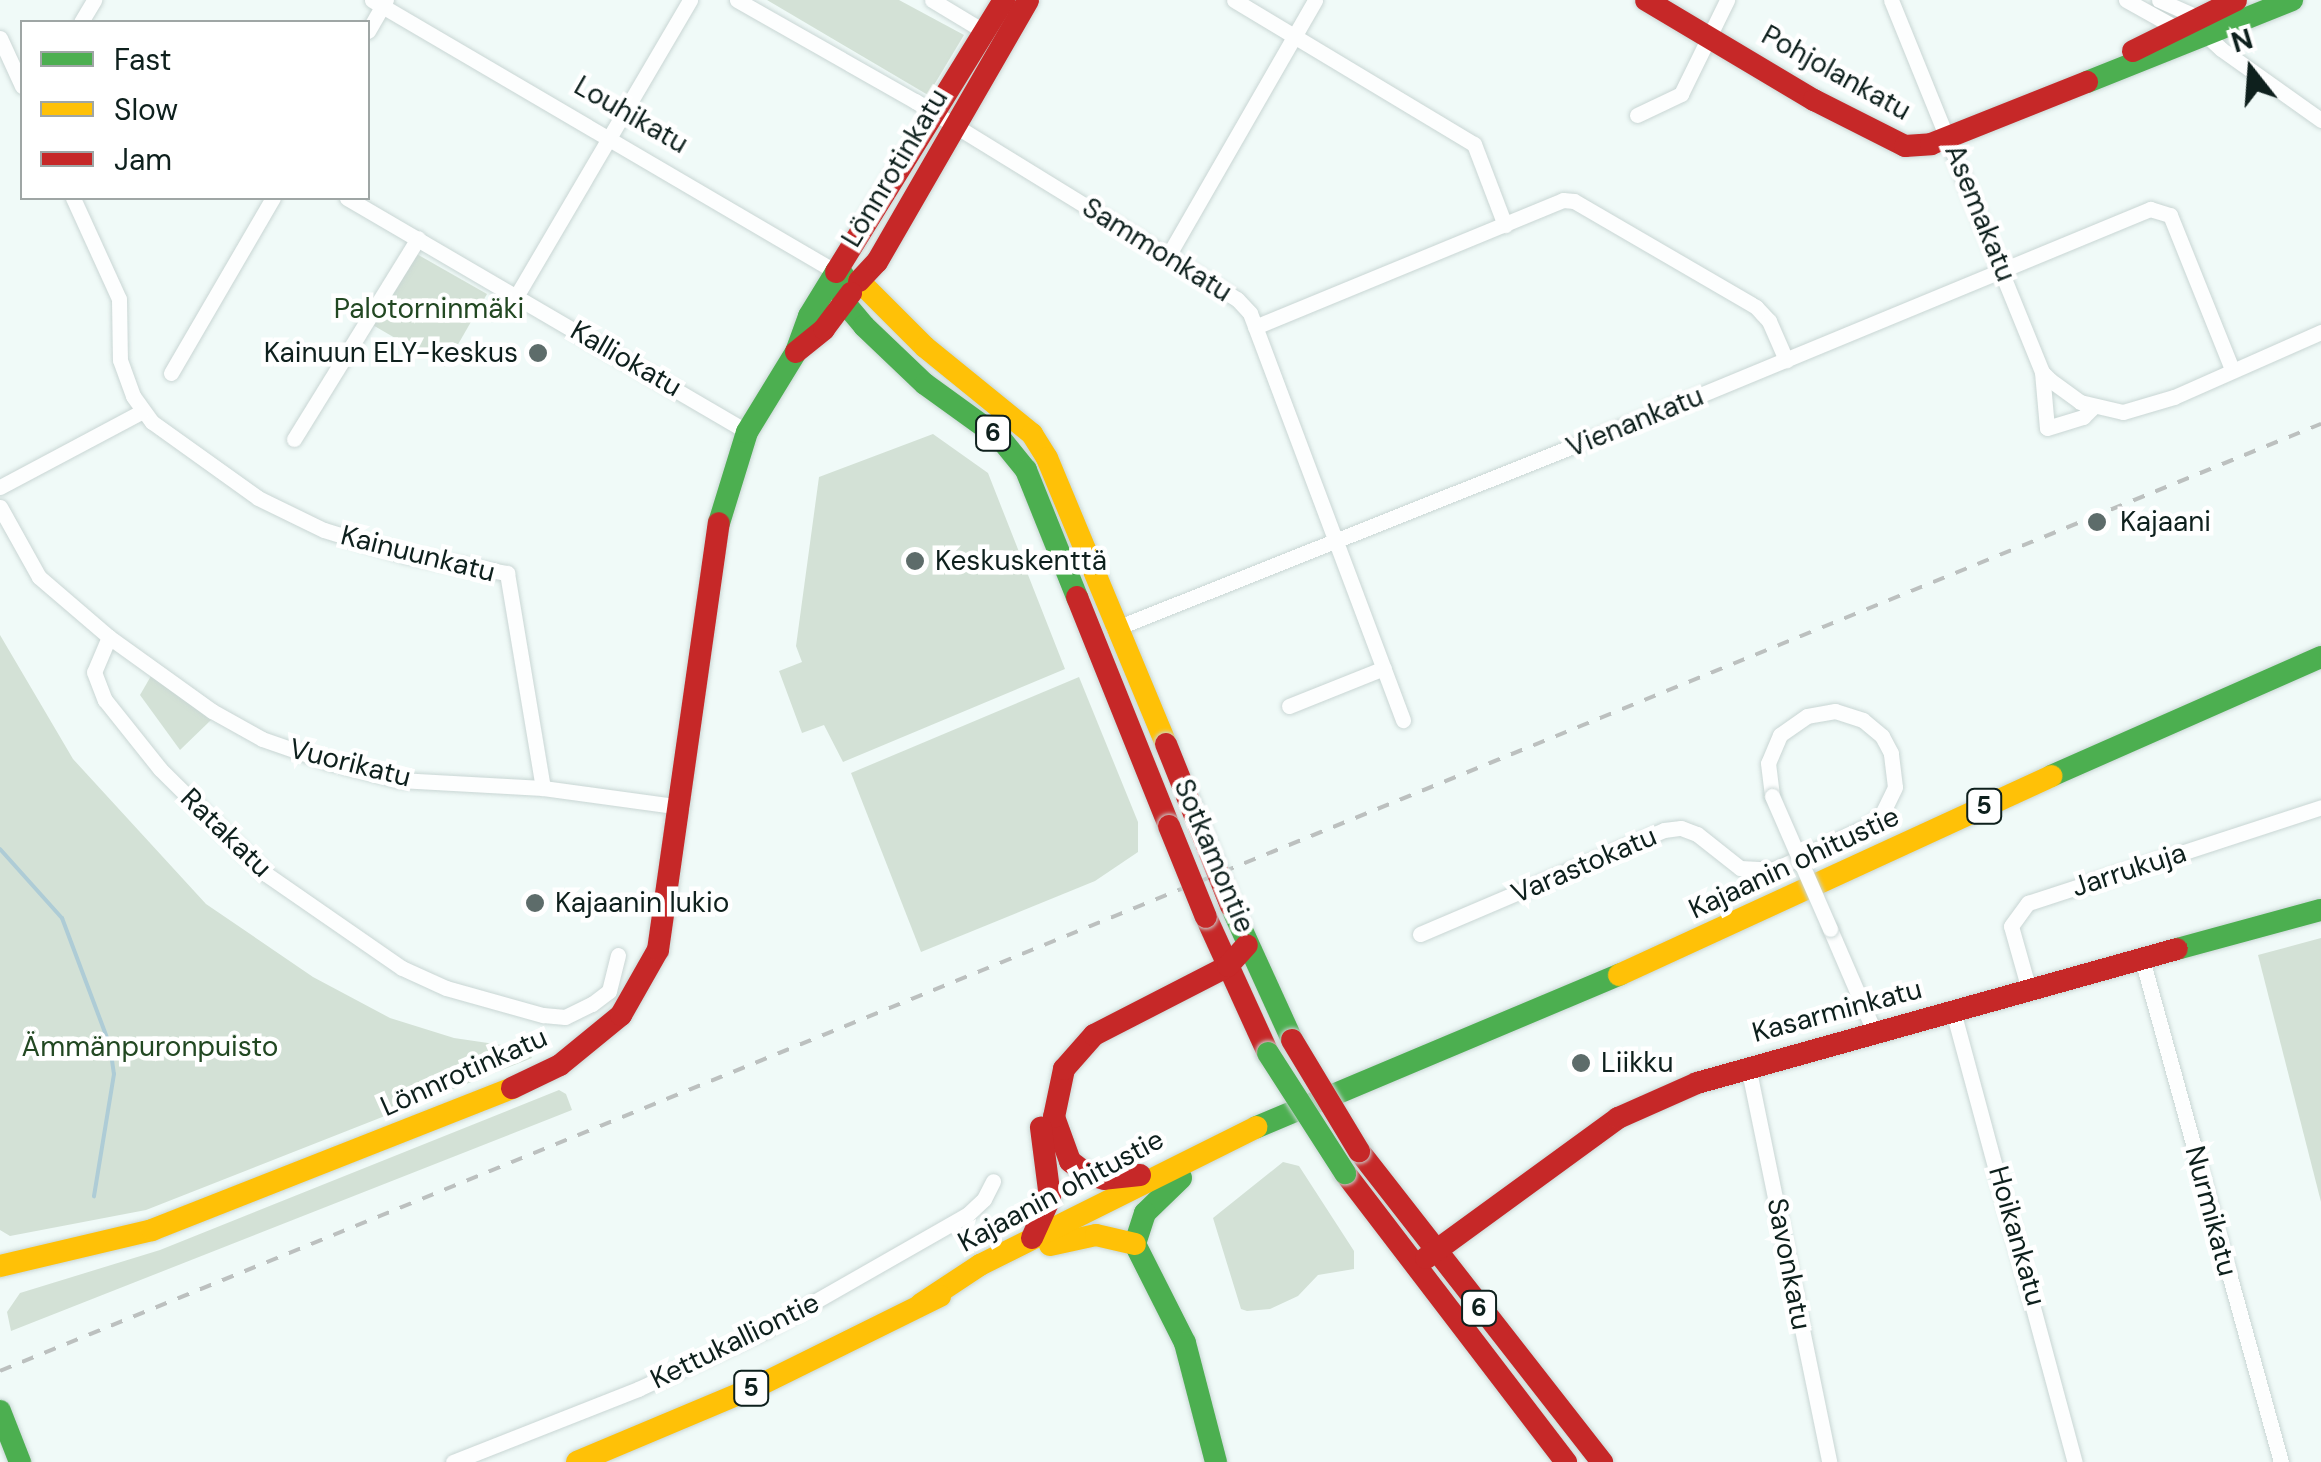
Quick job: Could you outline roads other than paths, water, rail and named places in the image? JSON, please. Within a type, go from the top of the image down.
[{"type":"main road","name":"Lönnrotinkatu","points":[[0,1266],[152,1230],[200,1213],[560,1065],[622,1015],[658,950],[682,806],[721,506],[747,432],[796,352],[809,316],[854,249],[1004,0]]},
{"type":"main road","name":"Lönnrotinkatu","points":[[796,352],[824,330],[877,262],[1028,0]]},
{"type":"main road","name":"Pohjolankatu","points":[[1646,0],[1889,141],[1925,145],[2078,83]]},
{"type":"main road","points":[[2078,83],[2200,25],[2236,0]]},
{"type":"main road","points":[[2078,83],[2171,28],[2200,25],[2292,0]]},
{"type":"main road","name":"Louhikatu","points":[[836,272],[859,281]]},
{"type":"main road","name":"Sotkamontie","points":[[836,272],[844,302],[925,384],[1014,452],[1026,470],[1166,744],[1247,945],[1292,1040],[1359,1151],[1602,1462]]},
{"type":"main road","name":"Sotkamontie","points":[[859,281],[925,347],[1032,434],[1047,458],[1169,826],[1268,1053],[1344,1173],[1566,1462]]},
{"type":"main road","name":"Kajaanin ohitustie","points":[[577,1462],[760,1384],[921,1304],[986,1278],[1041,1242],[1289,1116],[1651,962],[1980,807],[2321,657]]},
{"type":"main road","name":"Kasarminkatu","points":[[1414,1267],[1618,1118],[1748,1066],[2321,910]]},
{"type":"main road","points":[[1173,1174],[1104,1179],[1079,1169],[1064,1152],[1056,1128],[1054,1107],[1061,1078],[1069,1060],[1094,1035],[1247,945]]},
{"type":"main road","points":[[1139,1250],[1096,1235],[1041,1242],[1050,1198],[1039,1103],[1047,1068],[1074,1028],[1106,1007],[1224,957]]},
{"type":"main road","points":[[1173,1174],[1152,1203],[1139,1250],[1192,1360],[1216,1462]]},
{"type":"main road","points":[[0,1411],[20,1462]]},
{"type":"street","points":[[518,295],[690,0]]},
{"type":"street","name":"Sammonkatu","points":[[738,0],[933,113],[1238,299],[1250,313],[1403,720]]},
{"type":"street","points":[[932,0],[985,32]]},
{"type":"street","points":[[1234,0],[1474,144],[1505,225]]},
{"type":"street","points":[[1168,256],[1315,0]]},
{"type":"street","points":[[1637,115],[1680,94],[1727,0]]},
{"type":"street","name":"Asemakatu","points":[[1892,0],[2042,372],[2047,428],[2083,417],[2094,407],[2123,412],[2158,403],[2321,332]]},
{"type":"street","points":[[2126,0],[2171,28]]},
{"type":"street","points":[[2159,0],[2200,25],[2321,120]]},
{"type":"street","points":[[370,27],[380,2]]},
{"type":"street","name":"Louhikatu","points":[[380,2],[836,272]]},
{"type":"street","points":[[0,38],[12,69]]},
{"type":"street","points":[[0,487],[141,412],[120,360],[120,299],[74,200]]},
{"type":"street","points":[[171,373],[272,200]]},
{"type":"street","name":"Kalliokatu","points":[[352,200],[747,432]]},
{"type":"street","points":[[1254,327],[1563,200],[1574,202],[1756,308],[1769,321],[1786,360]]},
{"type":"street","name":"Vienankatu","points":[[1107,632],[1786,360],[2150,209],[2170,215],[2232,369]]},
{"type":"street","points":[[294,439],[418,238]]},
{"type":"street","points":[[2042,372],[2080,402],[2094,407]]},
{"type":"street","name":"Kainuunkatu","points":[[141,412],[258,498],[324,530],[405,554],[507,573],[543,788]]},
{"type":"street","points":[[0,507],[39,577],[109,637]]},
{"type":"street","name":"Vuorikatu","points":[[109,637],[212,710],[279,745],[399,780],[543,788],[682,806]]},
{"type":"street","name":"Ratakatu","points":[[109,637],[94,672],[96,682],[160,769],[266,874],[402,968],[485,1000],[566,1017],[579,1014],[608,991],[618,956]]},
{"type":"street","points":[[1289,706],[1384,668]]},
{"type":"street","name":"Varastokatu","points":[[1420,934],[1664,830],[1681,828],[1697,834],[1740,868],[1772,870],[1868,826],[1881,816],[1895,787],[1891,753],[1882,736],[1863,720],[1836,711],[1807,716],[1780,734],[1768,763],[1772,796],[1830,929],[1874,1031]]},
{"type":"street","name":"Jarrukuja","points":[[2029,990],[2011,926],[2028,903],[2321,807]]},
{"type":"street","name":"Nurmikatu","points":[[2142,959],[2281,1462]]},
{"type":"street","name":"Hoikankatu","points":[[1952,1011],[2076,1462]]},
{"type":"street","name":"Savonkatu","points":[[1748,1066],[1829,1462]]},
{"type":"street","name":"Kettukalliontie","points":[[452,1462],[638,1389],[765,1330],[966,1215],[984,1199],[993,1180]]},
{"type":"waterway","points":[[0,849],[62,918],[110,1046],[114,1074],[94,1196]]},
{"type":"railway","points":[[0,1371],[2321,424]]},
{"type":"place","name":"Kainuun ELY-keskus","points":[[538,353]]},
{"type":"place","name":"Kajaani","points":[[2097,522]]},
{"type":"place","name":"Keskuskenttä","points":[[915,561]]},
{"type":"place","name":"Kajaanin lukio","points":[[535,903]]},
{"type":"place","name":"Liikku","points":[[1581,1063]]},
{"type":"park label","name":"Palotorninmäki","points":[[429,309]]},
{"type":"park label","name":"Ämmänpuronpuisto","points":[[150,1047]]}]
